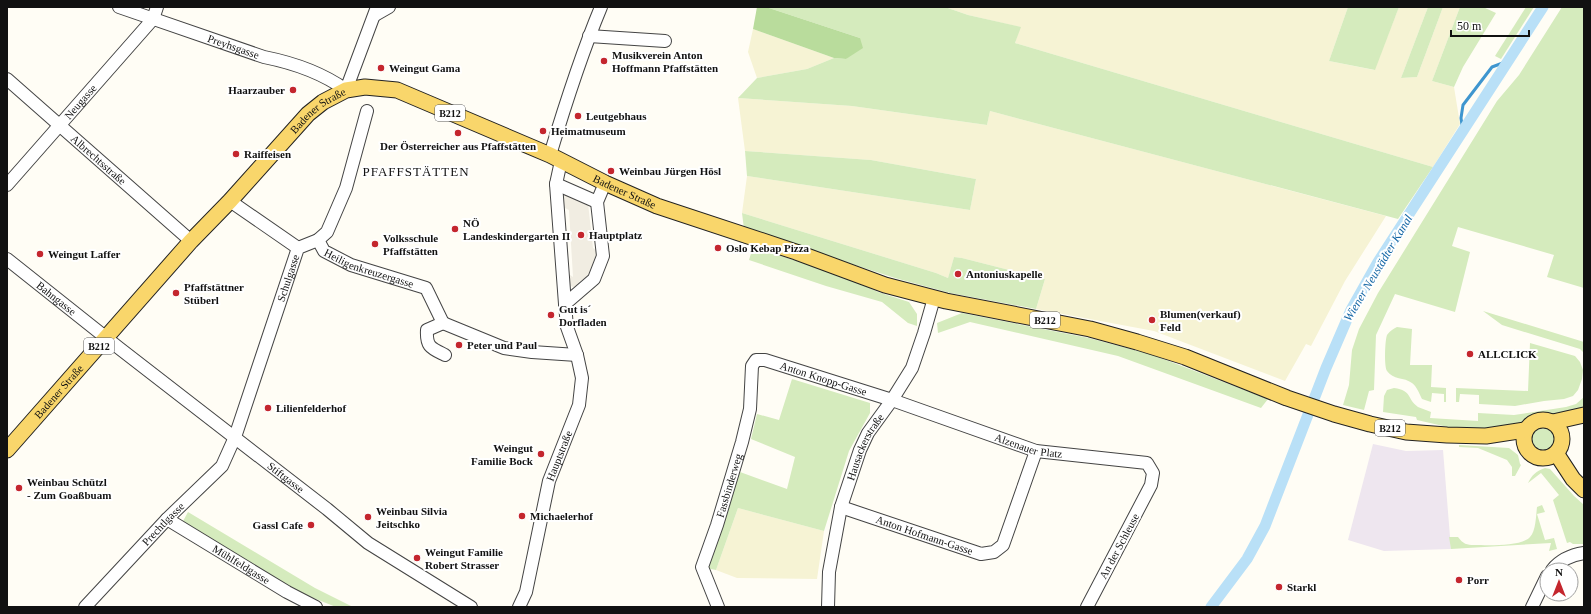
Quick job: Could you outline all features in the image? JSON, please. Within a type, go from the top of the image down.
[{"type":"main road","name":"Badener Straße","points":[[7,450],[191,241],[230,201],[308,114],[322,102],[346,90],[366,87],[397,90],[556,158],[605,183],[658,206],[796,252],[885,285],[934,298]]},
{"type":"main road","name":"B212","points":[[934,298],[1090,329],[1137,342],[1185,357],[1321,410],[1370,424],[1406,432],[1486,436],[1525,430],[1529,425],[1540,420],[1552,422],[1584,416]]},
{"type":"main road","name":"B212","points":[[1486,436],[1524,445],[1527,451],[1533,456],[1541,458],[1549,457],[1556,453],[1560,448],[1562,437],[1584,416]]},
{"type":"main road","points":[[1552,422],[1559,428],[1562,437]]},
{"type":"main road","points":[[1524,445],[1523,437],[1525,430]]},
{"type":"main road","points":[[1556,453],[1573,479],[1584,490]]},
{"type":"street","name":"Preyhsgasse","points":[[119,7],[155,13],[264,57],[288,62],[333,80],[346,90]]},
{"type":"street","points":[[346,90],[376,11],[389,7]]},
{"type":"street","points":[[565,304],[556,184],[556,158],[562,113],[600,7]]},
{"type":"street","name":"Neugasse","points":[[7,185],[155,13]]},
{"type":"street","points":[[589,36],[665,41]]},
{"type":"street","name":"Albrechtsstraße","points":[[7,79],[191,241]]},
{"type":"street","name":"Schulgasse","points":[[235,437],[298,248],[318,240],[327,232],[346,188],[367,111]]},
{"type":"street","points":[[565,304],[594,279],[602,263],[604,256],[597,202],[605,183]]},
{"type":"street","points":[[556,184],[597,202]]},
{"type":"street","points":[[230,201],[298,248]]},
{"type":"street","name":"Heiligenkreuzergasse","points":[[318,240],[324,251],[351,265],[426,288],[443,323]]},
{"type":"street","name":"Bahngasse","points":[[7,259],[106,338]]},
{"type":"street","name":"Hausackerstraße","points":[[828,607],[829,572],[841,507],[860,450],[868,433],[892,400],[912,368],[934,298]]},
{"type":"street","name":"Hauptstraße","points":[[519,607],[526,592],[549,481],[579,404],[582,378],[577,355],[567,327],[565,304]]},
{"type":"street","points":[[445,355],[433,349],[426,340],[427,330],[443,323],[504,348],[532,352],[577,355]]},
{"type":"street","name":"Stiftgasse","points":[[106,338],[235,437],[368,543],[471,607]]},
{"type":"street","name":"Anton Knopp-Gasse","points":[[756,360],[765,360],[892,400]]},
{"type":"street","name":"Fassbinderweg","points":[[718,607],[702,567],[717,525],[742,442],[750,409],[752,366],[756,360]]},
{"type":"street","name":"Alzenauer Platz","points":[[892,400],[1036,451],[1147,463],[1153,473],[1151,485]]},
{"type":"street","name":"Prechtlgasse","points":[[85,607],[167,519],[222,466],[235,437]]},
{"type":"street","name":"Anton Hofmann-Gasse","points":[[841,507],[981,554],[994,552],[1003,545],[1036,451]]},
{"type":"street","name":"An der Schleuse","points":[[1087,607],[1151,485]]},
{"type":"street","name":"Mühlfeldgasse","points":[[167,519],[286,592],[316,607]]},
{"type":"street","points":[[1560,562],[1566,558],[1584,553]]},
{"type":"street","points":[[1532,607],[1539,593]]},
{"type":"shaded area","points":[[945,7],[1348,7],[1329,61],[1374,70],[1399,7],[1428,7],[1401,78],[1417,77],[1443,7],[1460,7],[1432,81],[1454,87],[1460,124],[1433,167],[1015,43],[1020,27],[968,15]]},
{"type":"shaded area","points":[[753,29],[834,58],[807,69],[757,78],[748,52]]},
{"type":"shaded area","points":[[738,98],[852,106],[987,125],[990,111],[1386,216],[1345,281],[1311,346],[1306,344],[1285,381],[1154,331],[1036,309],[1045,279],[954,257],[948,278],[742,213],[747,176],[970,210],[976,179],[871,160],[745,151]]},
{"type":"shaded area","name":"Hauptplatz","points":[[561,192],[588,203],[593,248],[601,253],[593,269],[587,277],[579,282],[580,285],[575,288],[571,286],[567,273],[573,277],[569,210],[561,206]]},
{"type":"shaded area","points":[[1373,444],[1406,451],[1443,450],[1451,549],[1384,551],[1348,540]]},
{"type":"shaded area","points":[[738,508],[824,531],[817,579],[737,578],[716,570]]},
{"type":"green space","points":[[757,7],[766,7],[860,38],[863,48],[846,59],[834,58],[753,29]]},
{"type":"green space","points":[[766,7],[945,7],[968,15],[1021,27],[1015,43],[1433,167],[1398,219],[990,111],[987,125],[852,106],[738,98],[757,78],[807,69],[834,58],[846,59],[860,38]]},
{"type":"green space","points":[[1348,7],[1399,7],[1375,70],[1329,61]]},
{"type":"green space","points":[[1428,7],[1443,7],[1417,77],[1401,78]]},
{"type":"green space","points":[[1460,7],[1483,7],[1496,13],[1463,67],[1454,87],[1432,81]]},
{"type":"green space","points":[[1526,7],[1534,7],[1501,59],[1495,56]]},
{"type":"green space","points":[[1562,7],[1584,7],[1584,288],[1547,277],[1554,255],[1458,227],[1452,246],[1470,252],[1455,312],[1395,294],[1376,335],[1374,390],[1369,391],[1364,410],[1343,405],[1349,385],[1352,350],[1359,329],[1378,293],[1497,101],[1519,75]]},
{"type":"green space","points":[[745,151],[871,160],[976,179],[970,210],[747,176]]},
{"type":"green space","points":[[742,213],[948,278],[954,257],[1045,279],[1036,309],[950,293],[895,278],[744,229]]},
{"type":"green space","points":[[753,247],[844,276],[878,292],[909,302],[917,314],[917,326],[908,323],[882,302],[826,286],[749,260]]},
{"type":"green space","points":[[1483,311],[1584,342],[1584,353],[1580,349],[1502,325]]},
{"type":"green space","points":[[962,313],[1089,338],[1153,355],[1268,399],[1261,408],[1118,356],[970,322],[938,333],[937,323]]},
{"type":"green space","points":[[1397,327],[1412,329],[1410,365],[1432,365],[1431,387],[1446,388],[1446,402],[1444,402],[1444,394],[1432,393],[1431,402],[1422,399],[1417,388],[1412,383],[1392,376],[1387,371],[1385,359],[1386,338],[1389,332]]},
{"type":"green space","points":[[1530,343],[1575,356],[1580,362],[1583,370],[1582,379],[1578,390],[1573,396],[1564,399],[1515,406],[1479,404],[1479,395],[1460,394],[1459,402],[1456,402],[1456,388],[1528,391]]},
{"type":"green space","points":[[792,379],[870,403],[870,413],[849,451],[824,531],[738,508],[716,570],[706,568],[740,472],[787,489],[795,457],[751,439],[757,414],[779,420]]},
{"type":"green space","points":[[1394,388],[1404,391],[1414,404],[1431,412],[1430,418],[1478,421],[1478,413],[1514,415],[1566,407],[1576,404],[1584,397],[1584,407],[1557,416],[1535,416],[1517,425],[1502,429],[1452,428],[1417,420],[1416,417],[1383,412],[1384,396],[1387,390]]},
{"type":"green space","points":[[1542,427],[1551,431],[1555,440],[1551,449],[1542,453],[1533,449],[1529,440],[1533,431]]},
{"type":"green space","points":[[1459,445],[1509,448],[1518,455],[1521,465],[1515,476],[1512,476],[1512,467],[1507,460],[1478,448],[1459,447]]},
{"type":"green space","points":[[1545,468],[1550,469],[1584,505],[1584,544],[1567,543],[1553,500],[1559,495],[1541,473],[1528,483],[1539,470]]},
{"type":"green space","points":[[1542,505],[1545,512],[1537,514],[1545,540],[1554,538],[1557,549],[1549,551],[1551,543],[1451,549],[1449,537],[1458,537],[1463,543],[1472,545],[1504,545],[1526,540],[1530,537],[1533,531],[1537,507]]},
{"type":"green space","points":[[188,512],[315,588],[353,607],[336,607],[303,595],[182,523]]},
{"type":"waterway","name":"Wiener Neustädter Kanal","points":[[1211,607],[1247,559],[1265,526],[1326,368],[1351,310],[1378,262],[1543,7]]},
{"type":"waterway","points":[[1463,132],[1461,118],[1463,105],[1492,67],[1508,61]]},
{"type":"place","name":"Musikverein Anton Hoffmann Pfaffstätten","points":[[604,61]]},
{"type":"place","name":"Weingut Gama","points":[[381,68]]},
{"type":"place","name":"Haarzauber","points":[[293,90]]},
{"type":"place","name":"Leutgebhaus","points":[[578,116]]},
{"type":"place","name":"Heimatmuseum","points":[[543,131]]},
{"type":"place","name":"Der Österreicher aus Pfaffstätten","points":[[458,133]]},
{"type":"place","name":"Raiffeisen","points":[[236,154]]},
{"type":"place","name":"Weinbau Jürgen Hösl","points":[[611,171]]},
{"type":"place","name":"NÖ Landeskindergarten II","points":[[455,229]]},
{"type":"place","name":"Hauptplatz","points":[[581,235]]},
{"type":"place","name":"Volksschule Pfaffstätten","points":[[375,244]]},
{"type":"place","name":"Oslo Kebap Pizza","points":[[718,248]]},
{"type":"place","name":"Weingut Laffer","points":[[40,254]]},
{"type":"place","name":"Antoniuskapelle","points":[[958,274]]},
{"type":"place","name":"Pfaffstättner Stüberl","points":[[176,293]]},
{"type":"place","name":"Gut is´ Dorfladen","points":[[551,315]]},
{"type":"place","name":"Blumen(verkauf) Feld","points":[[1152,320]]},
{"type":"place","name":"Peter und Paul","points":[[459,345]]},
{"type":"place","name":"ALLCLICK","points":[[1470,354]]},
{"type":"place","name":"Lilienfelderhof","points":[[268,408]]},
{"type":"place","name":"Weingut Familie Bock","points":[[541,454]]},
{"type":"place","name":"Weinbau Schützl - Zum Goaßbuam","points":[[19,488]]},
{"type":"place","name":"Michaelerhof","points":[[522,516]]},
{"type":"place","name":"Weinbau Silvia Jeitschko","points":[[368,517]]},
{"type":"place","name":"Gassl Cafe","points":[[311,525]]},
{"type":"place","name":"Weingut Familie Robert Strasser","points":[[417,558]]},
{"type":"place","name":"Porr","points":[[1459,580]]},
{"type":"place","name":"Starkl","points":[[1279,587]]},
{"type":"district","name":"PFAFFSTÄTTEN","points":[[416,171]]}]
